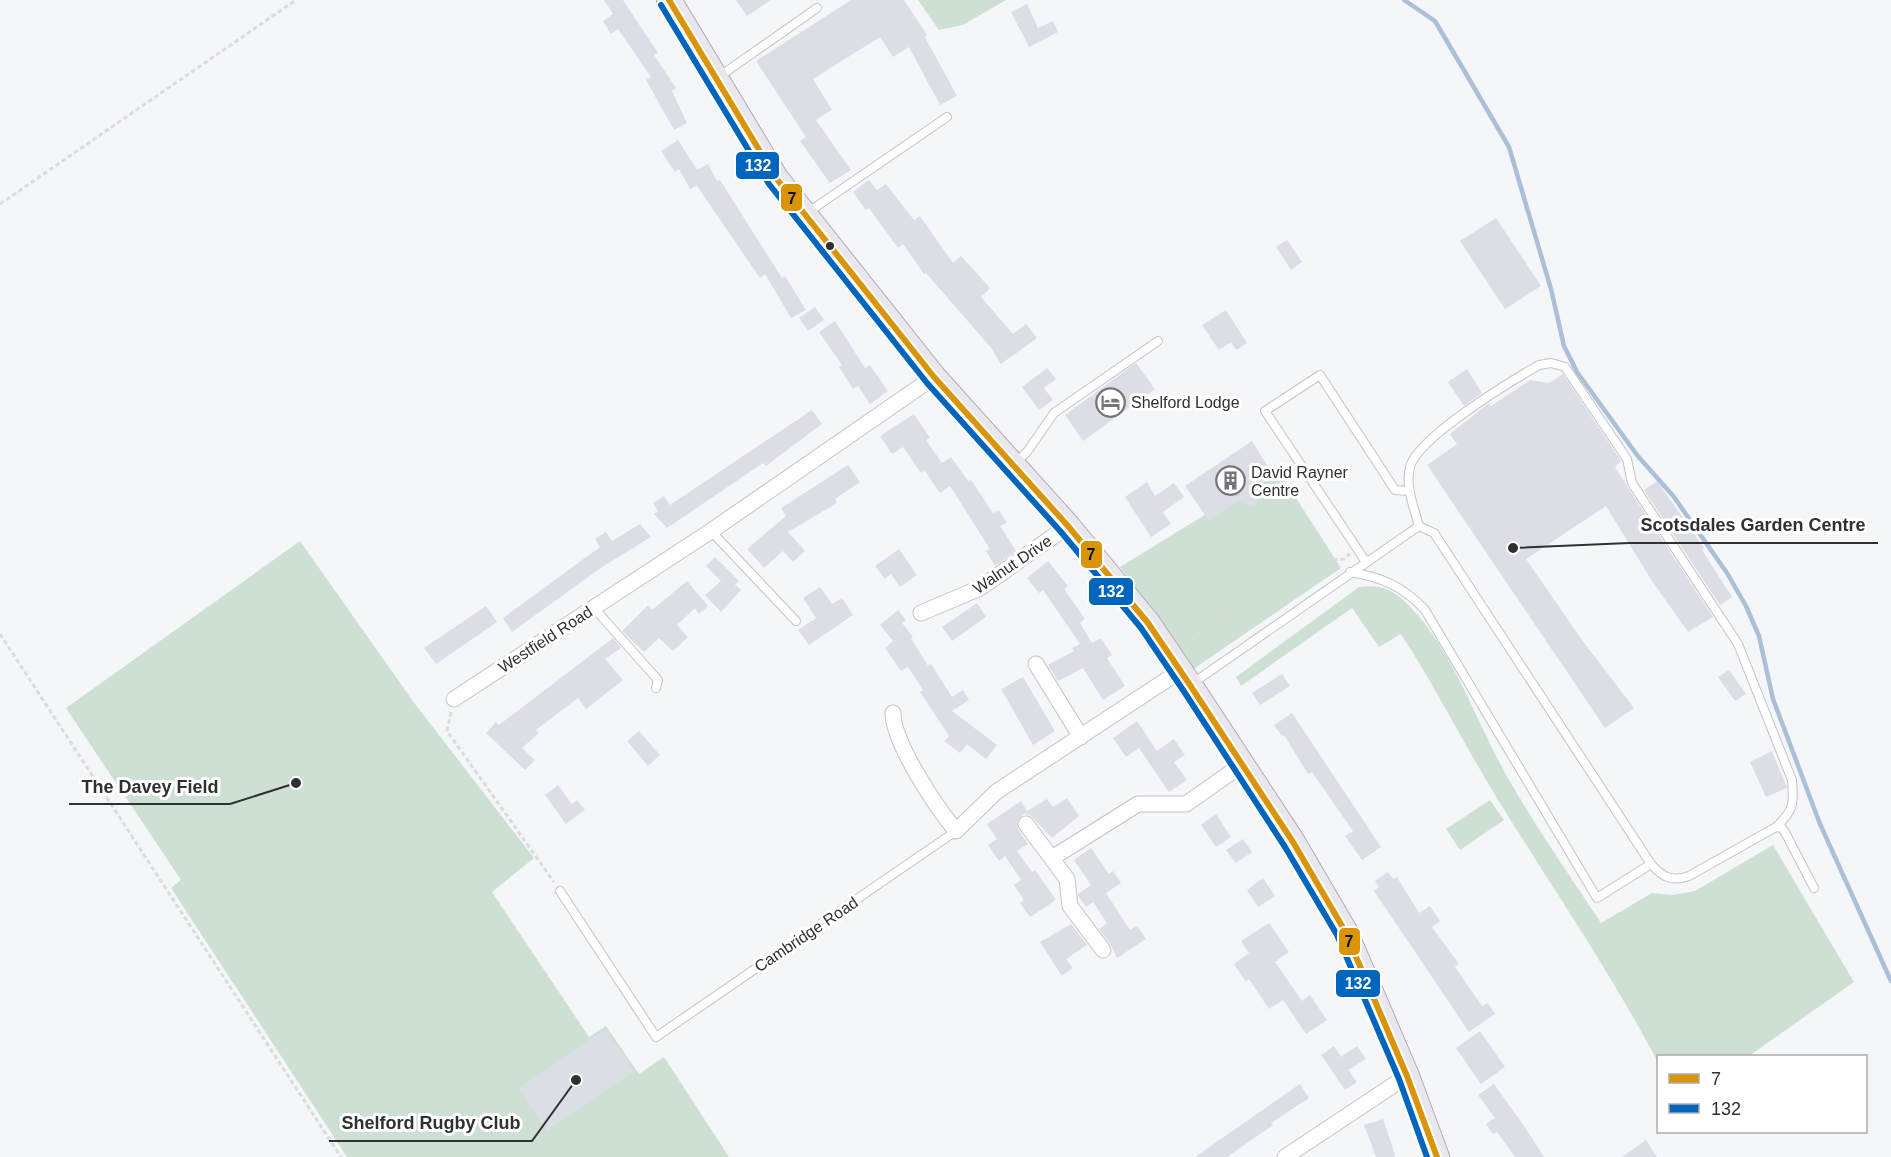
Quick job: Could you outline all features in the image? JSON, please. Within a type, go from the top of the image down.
[{"type":"main road","points":[[669,0],[776,178],[934,377],[1068,526],[1148,623],[1180,670],[1293,842],[1345,931],[1407,1076],[1437,1157]]},
{"type":"street","name":"Westfield Road","points":[[454,699],[711,531],[934,377]]},
{"type":"street","name":"Walnut Drive","points":[[921,613],[980,588],[1068,526]]},
{"type":"street","points":[[1036,664],[1081,737]]},
{"type":"street","name":"Cambridge Road","points":[[956,831],[996,792],[1180,670]]},
{"type":"street","points":[[893,713],[899,738],[928,793],[956,831]]},
{"type":"street","points":[[1052,858],[1138,804],[1186,804],[1242,764]]},
{"type":"street","points":[[1026,824],[1066,879],[1070,906],[1102,950]]},
{"type":"street","points":[[1285,1157],[1407,1076]]},
{"type":"lane","points":[[716,79],[817,8]]},
{"type":"lane","points":[[804,214],[947,117]]},
{"type":"lane","points":[[1013,465],[1027,452],[1054,413],[1158,340]]},
{"type":"lane","points":[[1551,363],[1565,367],[1627,459],[1632,483],[1738,644],[1791,780],[1793,796],[1791,812],[1776,827],[1689,876],[1676,880],[1660,874],[1651,864],[1434,533],[1419,526],[1408,491],[1410,467],[1419,450],[1438,432],[1539,365],[1551,363]]},
{"type":"lane","points":[[1366,562],[1265,411],[1320,375],[1395,490],[1408,491]]},
{"type":"lane","points":[[1180,670],[1350,572],[1419,526]]},
{"type":"lane","points":[[711,531],[796,621]]},
{"type":"lane","points":[[1350,572],[1377,576],[1395,585],[1411,595],[1425,610],[1597,898],[1651,864]]},
{"type":"lane","points":[[594,608],[657,680],[656,688]]},
{"type":"lane","points":[[1776,827],[1782,828],[1786,834],[1814,888]]},
{"type":"lane","name":"Cambridge Road","points":[[560,891],[656,1036],[956,831]]},
{"type":"path","points":[[0,204],[296,0]]},
{"type":"path","points":[[1180,670],[1306,562],[1344,559],[1358,549]]},
{"type":"path","points":[[0,634],[341,1157]]},
{"type":"path","points":[[454,699],[447,731],[560,891]]},
{"type":"green space","points":[[918,0],[1006,0],[963,25],[939,30]]},
{"type":"green space","points":[[1278,470],[1341,568],[1192,670],[1120,567]]},
{"type":"green space","points":[[300,541],[415,704],[534,858],[492,892],[589,1037],[606,1026],[639,1074],[664,1057],[729,1157],[347,1157],[171,888],[181,880],[66,708]]},
{"type":"green space","points":[[1371,586],[1391,591],[1419,616],[1448,659],[1508,778],[1541,833],[1601,923],[1652,893],[1672,895],[1695,891],[1773,845],[1854,982],[1750,1055],[1657,1055],[1657,1060],[1601,962],[1498,800],[1401,634],[1379,647],[1352,608],[1241,686],[1236,677],[1359,587]]},
{"type":"green space","points":[[1490,800],[1504,820],[1460,850],[1446,829]]},
{"type":"building","points":[[604,0],[623,0],[658,53],[654,55],[676,88],[672,91],[687,123],[674,130],[646,80],[651,77],[618,29],[611,34],[603,21],[613,14]]},
{"type":"building","points":[[736,0],[771,0],[747,16]]},
{"type":"building","points":[[851,0],[904,0],[927,35],[925,37],[957,96],[940,105],[909,47],[893,57],[880,37],[813,79],[832,110],[816,120],[851,170],[830,183],[800,141],[806,137],[756,61]]},
{"type":"building","points":[[1027,4],[1038,28],[1053,21],[1058,32],[1029,47],[1011,12]]},
{"type":"building","points":[[678,140],[697,170],[708,164],[782,278],[785,276],[806,310],[791,318],[765,274],[760,278],[697,186],[690,189],[679,169],[675,172],[661,151]]},
{"type":"building","points":[[869,180],[877,190],[886,184],[914,220],[920,216],[953,263],[961,256],[990,288],[981,297],[1013,334],[1026,324],[1037,338],[1001,364],[992,349],[926,273],[924,274],[903,244],[898,248],[869,208],[866,210],[853,192]]},
{"type":"building","points":[[1496,218],[1541,286],[1505,309],[1460,241]]},
{"type":"building","points":[[1287,240],[1302,262],[1291,270],[1276,247]]},
{"type":"building","points":[[815,307],[824,320],[808,331],[799,318]]},
{"type":"building","points":[[1226,310],[1247,343],[1236,350],[1231,342],[1219,350],[1202,325]]},
{"type":"building","points":[[835,321],[865,368],[870,365],[888,391],[870,404],[858,386],[853,389],[839,367],[842,365],[819,332]]},
{"type":"building","name":"Shelford Lodge","points":[[1136,363],[1155,389],[1083,441],[1065,415]]},
{"type":"building","points":[[1047,368],[1056,379],[1044,388],[1053,400],[1039,410],[1022,387]]},
{"type":"building","points":[[1467,369],[1482,393],[1464,406],[1448,382]]},
{"type":"building","points":[[1563,374],[1621,461],[1615,467],[1713,617],[1688,632],[1652,581],[1606,506],[1526,559],[1582,640],[1634,708],[1605,728],[1427,465],[1457,444],[1450,434],[1489,403],[1491,406],[1530,380],[1549,383]]},
{"type":"building","points":[[812,410],[822,424],[766,466],[763,463],[667,528],[654,514],[658,511],[653,503],[664,496],[670,505]]},
{"type":"building","points":[[914,414],[930,438],[926,440],[942,463],[951,457],[968,481],[971,480],[993,513],[999,510],[1007,523],[1000,526],[1016,551],[995,566],[986,551],[990,549],[950,486],[940,493],[925,471],[921,473],[903,447],[892,454],[880,436]]},
{"type":"building","name":"David Rayner Centre","points":[[1252,441],[1274,476],[1255,490],[1259,497],[1257,503],[1252,506],[1237,501],[1209,521],[1185,486]]},
{"type":"building","points":[[848,465],[860,482],[835,499],[837,503],[788,532],[805,551],[793,562],[783,551],[764,568],[747,549],[786,516],[781,508]]},
{"type":"building","points":[[1657,481],[1704,548],[1702,550],[1732,597],[1720,605],[1644,490]]},
{"type":"building","points":[[1147,482],[1155,496],[1174,483],[1184,497],[1163,512],[1171,524],[1151,537],[1125,497]]},
{"type":"building","points":[[640,524],[651,537],[602,567],[512,632],[503,618],[600,547],[595,539],[606,532],[612,541]]},
{"type":"building","points":[[899,549],[917,575],[900,587],[891,574],[885,579],[875,566]]},
{"type":"building","points":[[715,557],[739,581],[735,585],[741,590],[721,612],[705,595],[721,581],[706,566]]},
{"type":"building","points":[[1048,561],[1068,586],[1064,589],[1085,619],[1080,623],[1092,643],[1101,638],[1112,655],[1107,658],[1125,686],[1103,700],[1083,668],[1058,681],[1048,665],[1074,651],[1072,648],[1080,644],[1043,590],[1039,593],[1027,578]]},
{"type":"building","points":[[687,581],[708,606],[699,614],[695,608],[677,625],[688,637],[673,651],[659,638],[644,652],[622,631],[648,605],[652,610]]},
{"type":"building","points":[[820,587],[832,604],[842,598],[853,615],[809,645],[798,630],[816,618],[803,598]]},
{"type":"building","points":[[977,603],[986,617],[952,641],[942,627]]},
{"type":"building","points":[[486,606],[497,622],[436,664],[424,648]]},
{"type":"building","points":[[898,610],[906,620],[902,623],[913,637],[911,638],[928,666],[931,664],[952,697],[963,690],[969,700],[952,711],[997,745],[986,759],[967,744],[960,753],[944,741],[949,736],[920,692],[923,690],[908,667],[901,671],[885,648],[893,641],[880,625]]},
{"type":"building","points":[[613,638],[621,648],[605,659],[623,680],[586,709],[578,698],[536,730],[539,733],[522,748],[535,760],[525,770],[486,733],[496,722],[499,725]]},
{"type":"building","points":[[1729,670],[1746,694],[1735,701],[1718,677]]},
{"type":"building","points":[[1282,674],[1290,686],[1260,705],[1252,693]]},
{"type":"building","points":[[1023,677],[1055,731],[1033,745],[1001,689]]},
{"type":"building","points":[[1292,713],[1381,847],[1362,860],[1345,836],[1353,831],[1312,772],[1308,774],[1284,735],[1282,736],[1274,725]]},
{"type":"building","points":[[1137,721],[1157,751],[1174,739],[1185,755],[1174,762],[1187,780],[1169,792],[1139,748],[1126,757],[1113,738]]},
{"type":"building","points":[[639,731],[660,755],[648,766],[627,741]]},
{"type":"building","points":[[1772,751],[1787,788],[1766,797],[1750,762]]},
{"type":"building","points":[[558,785],[572,804],[577,800],[585,810],[566,824],[545,795]]},
{"type":"building","points":[[1067,798],[1079,816],[1052,838],[1030,815],[1024,814],[1017,821],[1018,829],[1028,844],[1017,851],[1032,872],[1035,870],[1056,900],[1030,917],[1020,903],[1024,900],[1014,885],[1021,880],[1005,856],[999,861],[988,845],[997,839],[987,824],[1021,801],[1027,811],[1047,799],[1053,807]]},
{"type":"building","points":[[1216,814],[1231,837],[1216,847],[1201,825]]},
{"type":"building","points":[[1243,839],[1252,852],[1236,863],[1226,850]]},
{"type":"building","points":[[1091,848],[1109,874],[1113,871],[1121,883],[1106,893],[1130,930],[1137,926],[1146,939],[1117,958],[1099,929],[1107,923],[1093,902],[1086,907],[1078,894],[1091,885],[1074,860]]},
{"type":"building","points":[[1388,872],[1393,879],[1397,877],[1419,913],[1430,906],[1440,921],[1432,927],[1459,964],[1455,967],[1482,1006],[1488,1003],[1495,1014],[1469,1032],[1374,891],[1379,887],[1375,881]]},
{"type":"building","points":[[1263,878],[1275,896],[1258,907],[1247,890]]},
{"type":"building","points":[[1269,923],[1289,952],[1275,962],[1302,1001],[1310,995],[1327,1020],[1306,1034],[1283,1000],[1269,1009],[1249,979],[1246,982],[1234,964],[1249,953],[1241,941]]},
{"type":"building","points":[[1071,924],[1087,945],[1066,959],[1073,968],[1062,976],[1040,942]]},
{"type":"building","points":[[605,1029],[634,1071],[547,1131],[518,1089]]},
{"type":"building","points":[[1480,1031],[1505,1067],[1481,1084],[1456,1048]]},
{"type":"building","points":[[1334,1046],[1341,1057],[1357,1046],[1366,1059],[1348,1070],[1357,1082],[1345,1090],[1321,1055]]},
{"type":"building","points":[[1300,1084],[1309,1098],[1271,1123],[1273,1125],[1227,1157],[1195,1157]]},
{"type":"building","points":[[1494,1084],[1544,1157],[1515,1157],[1497,1132],[1493,1134],[1486,1124],[1495,1118],[1478,1095]]},
{"type":"building","points":[[1383,1119],[1395,1157],[1376,1157],[1364,1125]]},
{"type":"building","points":[[1646,1140],[1657,1157],[1622,1157]]},
{"type":"waterway","points":[[1404,0],[1435,21],[1509,147],[1551,289],[1564,346],[1577,372],[1637,455],[1674,497],[1727,573],[1746,606],[1759,636],[1773,699],[1820,824],[1891,981]]},
{"type":"transit line","name":"7","points":[[669,0],[776,178],[934,377],[1068,526],[1148,623],[1190,685],[1293,842],[1345,931],[1407,1076],[1437,1157]]},
{"type":"transit line","name":"132","points":[[661,5],[769,184],[927,383],[1061,532],[1141,628],[1183,690],[1285,847],[1337,935],[1399,1079],[1427,1157]]},
{"type":"place","name":"Shelford Lodge","points":[[1110,402]]},
{"type":"place","name":"David Rayner Centre","points":[[1230,481]]},
{"type":"place","name":"Scotsdales Garden Centre","points":[[1513,548]]},
{"type":"place","name":"The Davey Field","points":[[296,783]]},
{"type":"place","name":"Shelford Rugby Club","points":[[576,1080]]}]
